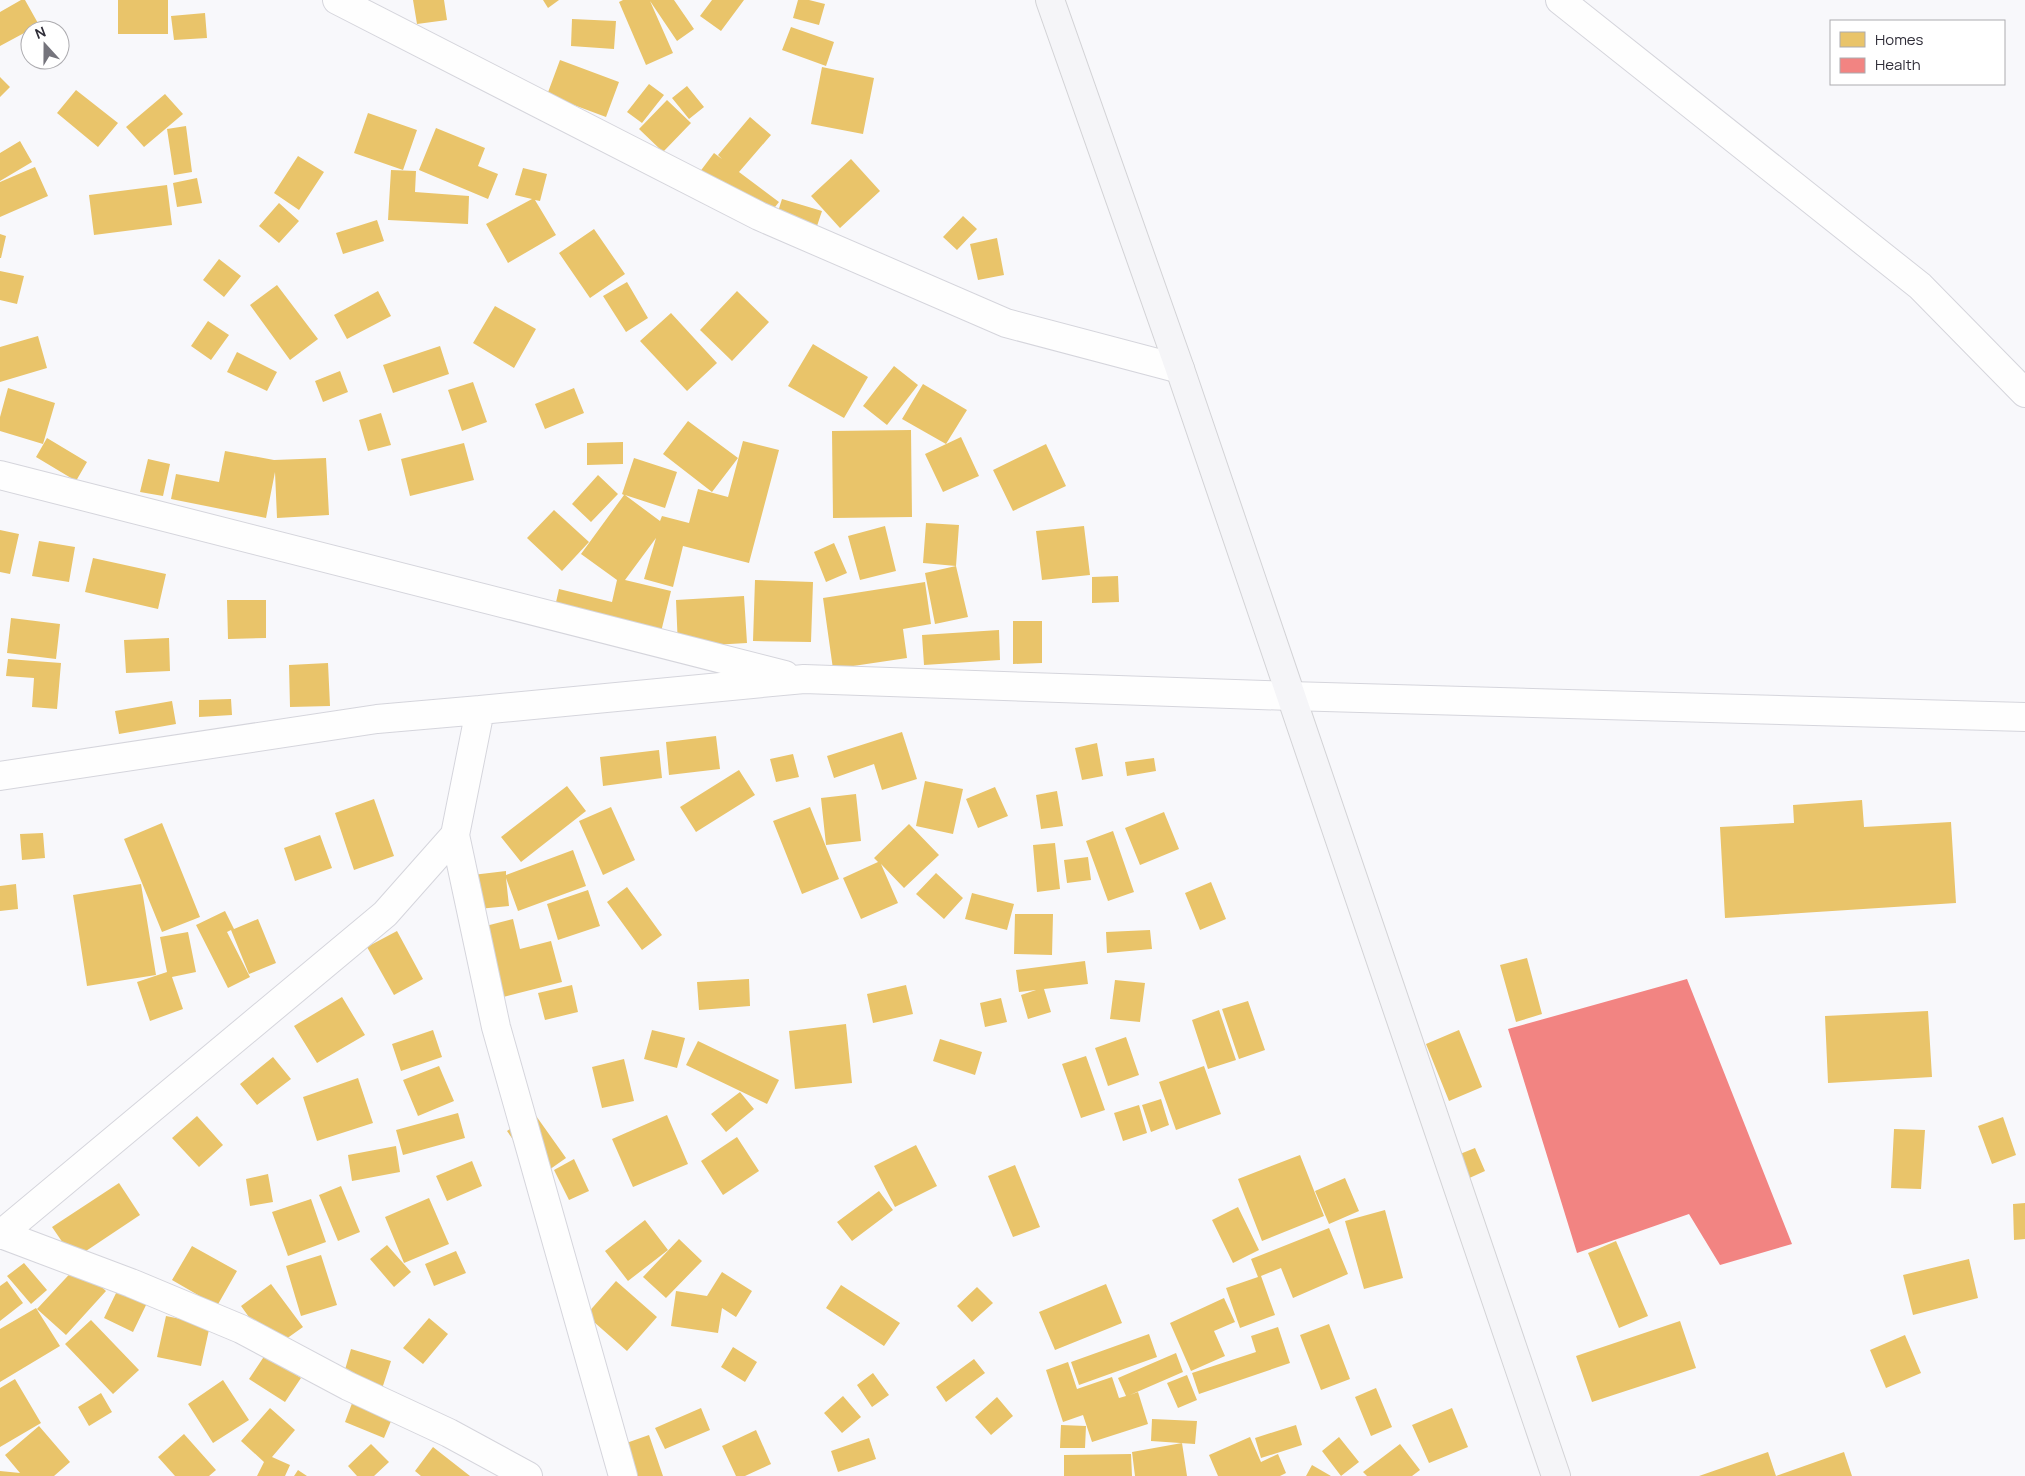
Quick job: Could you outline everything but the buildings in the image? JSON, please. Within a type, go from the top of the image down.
[{"type":"main road","points":[[1050,0],[1180,369],[1556,1476]]},
{"type":"street","points":[[337,0],[768,220],[1006,323],[1180,369]]},
{"type":"street","points":[[1560,0],[1920,286],[2025,393]]},
{"type":"street","points":[[0,475],[804,680]]},
{"type":"street","points":[[0,776],[378,719],[804,680],[2025,717]]},
{"type":"street","points":[[480,710],[455,835],[496,1027],[623,1476]]},
{"type":"street","points":[[455,835],[385,914],[0,1234],[131,1283],[240,1328],[348,1386],[449,1434],[528,1476]]}]
